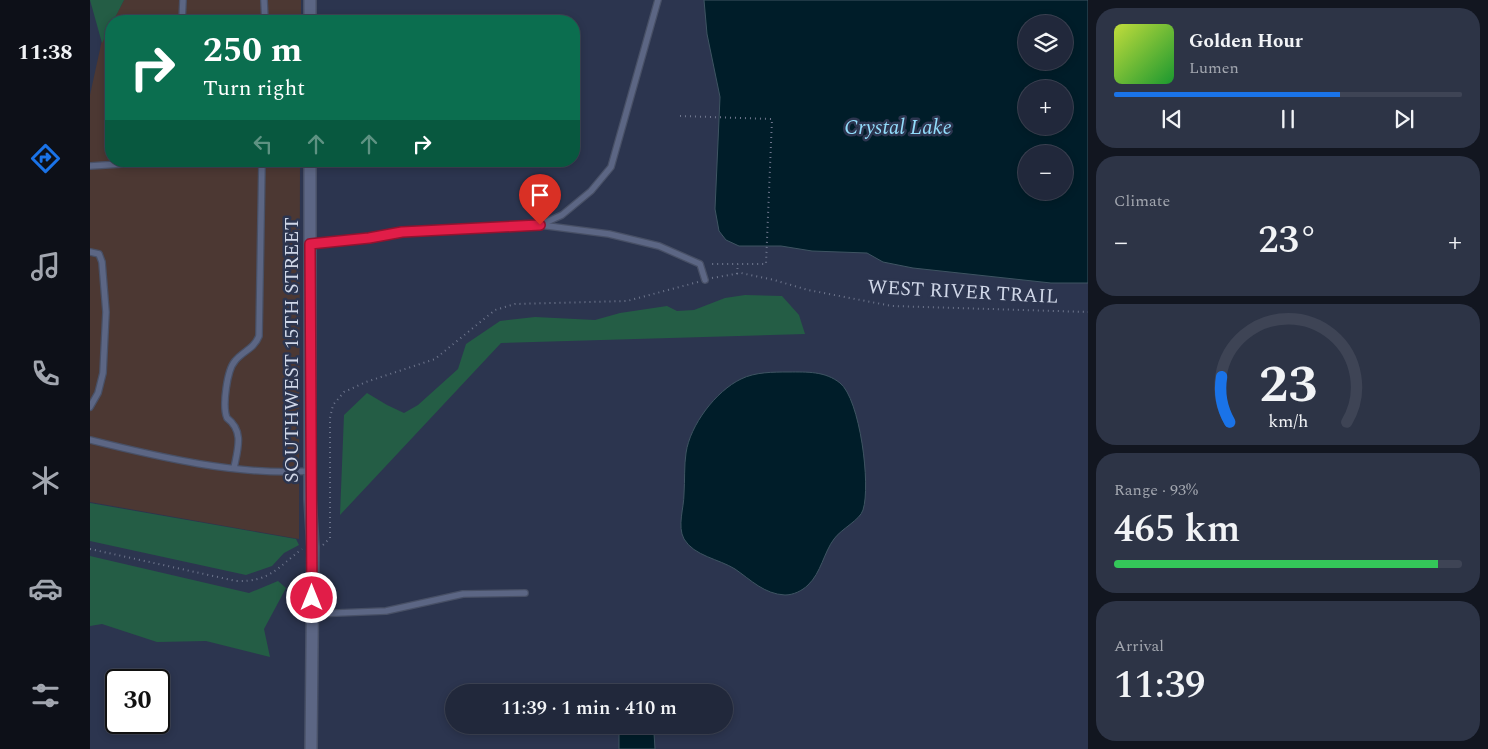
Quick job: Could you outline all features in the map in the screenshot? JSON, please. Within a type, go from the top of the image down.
[{"type":"street","points":[[310,0],[310,15]]},
{"type":"street","name":"SOUTHWEST 15TH STREET","points":[[310,167],[310,471],[313,547],[311,749]]},
{"type":"lane","points":[[182,15],[183,0]]},
{"type":"lane","points":[[264,0],[265,15]]},
{"type":"lane","points":[[540,225],[562,215],[591,191],[611,167],[658,0]]},
{"type":"lane","points":[[90,166],[105,165]]},
{"type":"lane","points":[[234,468],[239,435],[233,422],[226,418],[224,401],[230,370],[235,360],[256,344],[259,336],[262,167]]},
{"type":"lane","points":[[310,244],[369,238],[402,232],[540,225],[609,234],[658,246],[700,264],[705,280]]},
{"type":"lane","points":[[90,252],[99,254],[102,262],[106,312],[102,381],[90,407]]},
{"type":"lane","points":[[90,440],[189,461],[234,468],[289,473],[310,471]]},
{"type":"lane","points":[[312,614],[386,611],[463,594],[525,593]]},
{"type":"path","points":[[680,116],[772,119],[766,264],[700,264]]},
{"type":"path","points":[[737,274],[738,264]]},
{"type":"path","name":"WEST RIVER TRAIL","points":[[90,549],[236,581],[251,582],[262,580],[274,573],[302,549],[325,544],[330,538],[330,418],[334,406],[344,392],[366,382],[436,359],[495,310],[516,304],[627,301],[705,280],[737,274],[892,306],[1088,312]]},
{"type":"shaded area","points":[[124,0],[301,0],[301,15],[116,15]]},
{"type":"shaded area","points":[[105,35],[105,167],[300,167],[299,539],[90,502],[90,95],[102,40]]},
{"type":"green space","points":[[90,0],[124,0],[116,15],[105,15],[105,37],[102,43]]},
{"type":"green space","points":[[745,295],[782,296],[799,315],[805,334],[501,343],[340,515],[344,415],[367,393],[404,413],[418,405],[458,369],[466,344],[500,321],[535,317],[595,320],[620,313],[667,306],[677,311],[694,310],[725,298]]},
{"type":"green space","points":[[90,503],[296,539],[299,545],[284,553],[272,566],[246,575],[90,541]]},
{"type":"green space","points":[[90,556],[249,593],[278,581],[286,588],[264,629],[270,657],[206,641],[157,642],[102,624],[90,626]]},
{"type":"water","name":"Crystal Lake","points":[[704,0],[1088,0],[1088,283],[1051,283],[913,268],[883,262],[867,253],[812,251],[781,246],[739,246],[726,240],[719,231],[715,209],[720,97],[707,34]]},
{"type":"water","points":[[802,372],[828,376],[840,383],[847,392],[853,406],[862,443],[865,463],[865,498],[861,514],[834,539],[816,575],[808,585],[797,592],[785,595],[764,589],[735,569],[700,553],[688,545],[681,528],[685,463],[688,442],[699,420],[714,400],[732,384],[746,377],[758,374]]},
{"type":"water","points":[[619,734],[654,734],[655,749],[619,749]]},
{"type":"route","points":[[312,598],[310,244],[369,238],[402,232],[540,225]]}]
